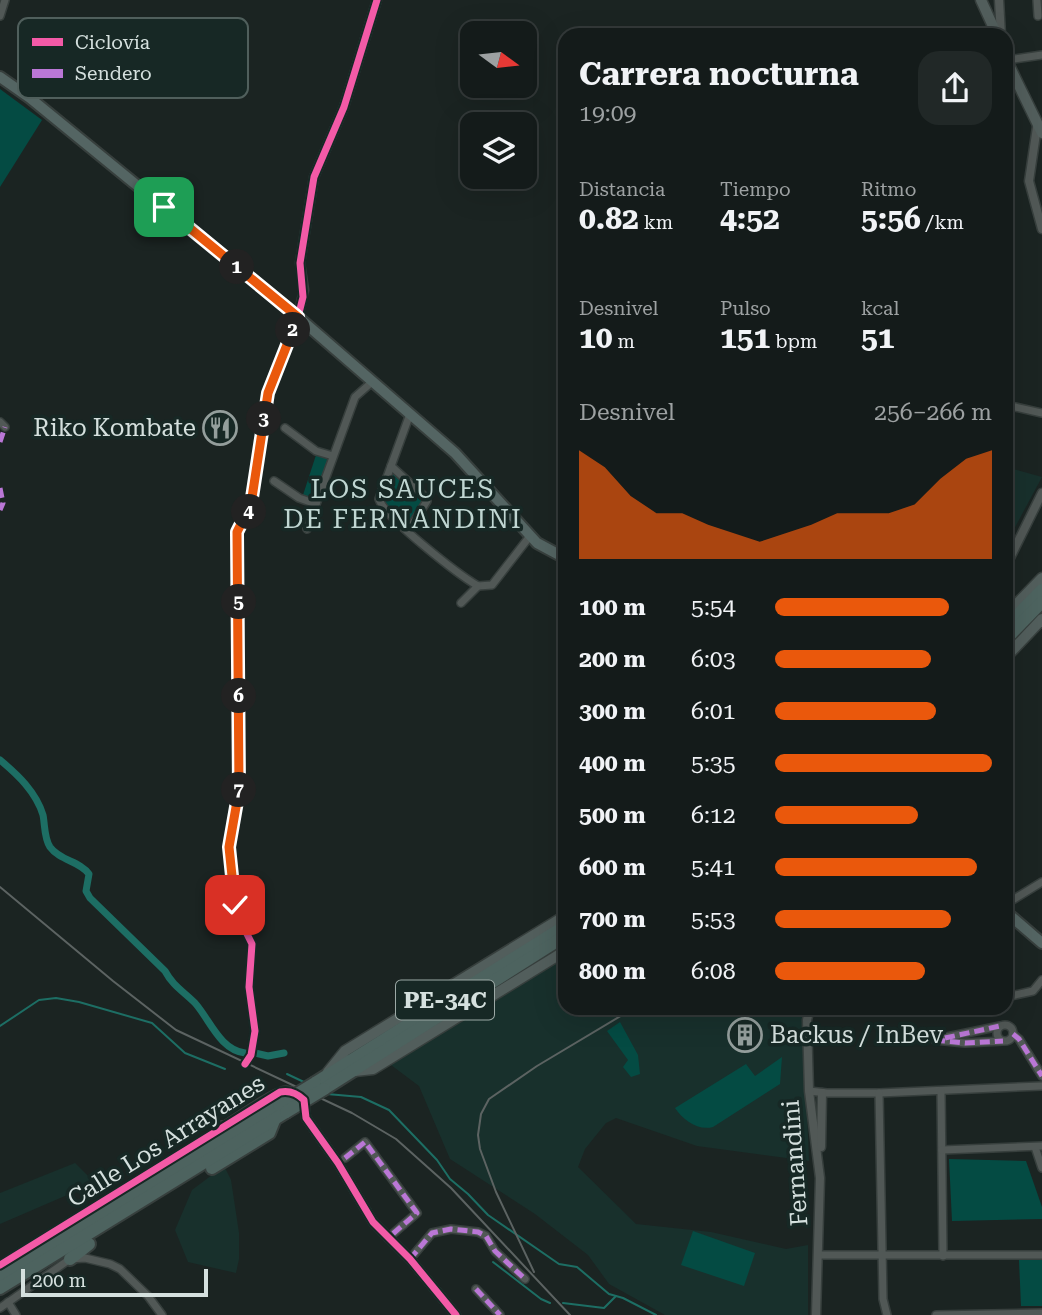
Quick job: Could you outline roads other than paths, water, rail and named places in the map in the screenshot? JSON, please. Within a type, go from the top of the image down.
[{"type":"highway","points":[[1013,619],[1042,590]]},
{"type":"highway","points":[[1013,632],[1042,602]]},
{"type":"highway","name":"PE-34C","points":[[0,1278],[321,1083],[558,931]]},
{"type":"highway","name":"PE-34C","points":[[321,1083],[351,1071],[558,940]]},
{"type":"highway","points":[[70,1259],[79,1250],[269,1133],[280,1107]]},
{"type":"highway","name":"PE-34C","points":[[0,1288],[81,1240],[280,1107]]},
{"type":"highway","points":[[215,1145],[221,1128],[242,1129]]},
{"type":"highway","points":[[70,1259],[75,1244],[81,1240]]},
{"type":"highway","points":[[54,1257],[70,1259]]},
{"type":"main road","points":[[981,0],[995,28]]},
{"type":"main road","points":[[1013,74],[1040,130]]},
{"type":"main road","points":[[0,77],[18,90]]},
{"type":"main road","points":[[30,98],[298,317],[455,453],[530,536],[558,555]]},
{"type":"main road","points":[[1013,608],[1042,578]]},
{"type":"main road","points":[[1013,650],[1042,619]]},
{"type":"main road","points":[[1013,918],[1042,943]]},
{"type":"main road","points":[[321,1083],[345,1051],[558,920]]},
{"type":"main road","points":[[351,1071],[373,1069],[558,955]]},
{"type":"street","points":[[0,16],[5,0]]},
{"type":"street","points":[[245,1064],[251,1055],[255,1031],[249,987],[252,944],[236,912],[229,847],[239,790],[237,537],[251,504],[268,393],[298,317],[304,290],[300,263],[314,177],[344,107],[377,0]]},
{"type":"street","points":[[999,0],[999,28]]},
{"type":"street","points":[[1037,0],[1038,16]]},
{"type":"street","points":[[1013,58],[1042,55]]},
{"type":"street","points":[[1040,130],[1029,181],[1042,229]]},
{"type":"street","points":[[307,529],[355,397],[372,382]]},
{"type":"street","points":[[1013,407],[1042,413]]},
{"type":"street","points":[[410,414],[380,503],[408,531],[478,586]]},
{"type":"street","points":[[285,428],[316,451],[333,456]]},
{"type":"street","points":[[391,466],[427,501],[408,531]]},
{"type":"street","points":[[275,481],[299,498],[316,504]]},
{"type":"street","points":[[1013,552],[1042,493]]},
{"type":"street","points":[[461,603],[478,586],[492,585],[530,536]]},
{"type":"street","points":[[1013,900],[1042,882]]},
{"type":"street","points":[[1013,995],[1033,991],[1042,980]]},
{"type":"street","name":"Fernandini","points":[[808,1015],[810,1091],[820,1178],[816,1315]]},
{"type":"street","points":[[1013,1034],[1010,1039],[1003,1041],[965,1043],[935,1040],[1005,1024],[1010,1026],[1042,1076]]},
{"type":"street","points":[[1000,1026],[997,1033],[1003,1041]]},
{"type":"street","points":[[810,1091],[879,1093],[1042,1086]]},
{"type":"street","points":[[941,1091],[943,1256]]},
{"type":"street","name":"Calle Los Arrayanes","points":[[0,1265],[221,1128],[280,1107],[292,1092],[304,1100],[306,1118],[338,1163],[373,1222],[410,1259],[456,1315]]},
{"type":"street","points":[[820,1178],[822,1093]]},
{"type":"street","points":[[879,1093],[883,1299],[887,1314],[897,1315]]},
{"type":"street","points":[[345,1158],[365,1143],[417,1213],[388,1238]]},
{"type":"street","points":[[942,1150],[1038,1146],[1042,1168]]},
{"type":"street","points":[[410,1259],[432,1233],[451,1228],[478,1232],[486,1236],[495,1251],[525,1279]]},
{"type":"street","points":[[819,1255],[1042,1255]]},
{"type":"street","points":[[0,1308],[70,1259],[85,1258],[120,1269],[148,1296],[162,1315]]},
{"type":"street","points":[[476,1289],[500,1315]]},
{"type":"street","points":[[8,1302],[16,1315]]},
{"type":"street","points":[[936,1315],[1042,1313]]},
{"type":"waterway","points":[[0,760],[20,778],[36,799],[43,815],[50,847],[89,874],[86,891],[90,898],[195,1003],[222,1040],[236,1051],[245,1053]]},
{"type":"waterway","points":[[0,1026],[39,1000],[56,998],[79,1002],[152,1023],[185,1053],[225,1069]]},
{"type":"waterway","points":[[255,1053],[268,1056],[284,1053]]},
{"type":"waterway","points":[[287,1074],[306,1083]]},
{"type":"waterway","points":[[327,1094],[361,1097],[389,1110],[437,1160],[450,1179],[488,1215],[559,1264],[577,1267],[609,1294],[656,1315]]},
{"type":"waterway","points":[[493,1262],[550,1303]]},
{"type":"waterway","points":[[563,1303],[604,1308],[616,1296]]},
{"type":"railway","points":[[0,887],[176,1030],[352,1113],[396,1139],[451,1188],[570,1315]]},
{"type":"railway","points":[[534,1272],[496,1192],[480,1149],[478,1135],[481,1114],[489,1099],[537,1066],[622,1015]]},
{"type":"place","name":"Riko Kombate","points":[[220,428]]},
{"type":"place","name":"Backus / InBev","points":[[745,1035]]},
{"type":"district","name":"LOS SAUCES DE FERNANDINI","points":[[403,504]]}]
